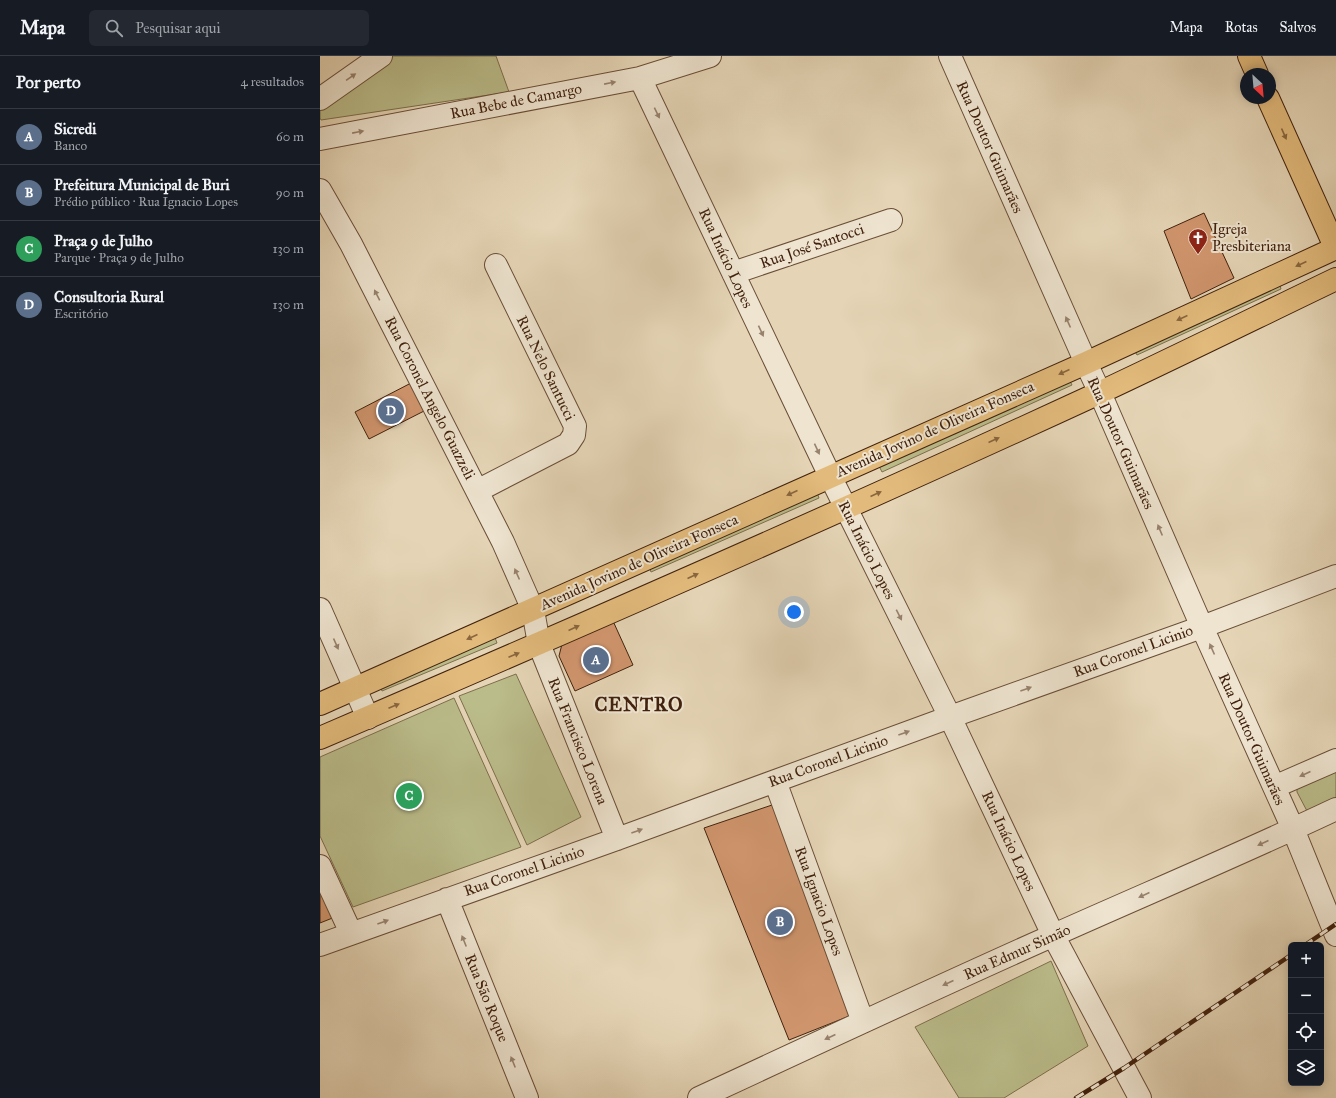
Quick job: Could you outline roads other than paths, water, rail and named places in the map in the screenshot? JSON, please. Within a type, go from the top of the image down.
[{"type":"main road","points":[[1249,56],[1255,68]]},
{"type":"main road","points":[[1271,104],[1336,248]]},
{"type":"main road","name":"Avenida Jovino de Oliveira Fonseca","points":[[320,704],[1086,363],[1336,248]]},
{"type":"main road","points":[[320,738],[539,644],[846,508],[1100,393],[1336,279]]},
{"type":"main road","points":[[626,568],[640,599]]},
{"type":"street","points":[[320,99],[381,56]]},
{"type":"street","name":"Rua Bebe de Camargo","points":[[320,139],[640,78],[710,56]]},
{"type":"street","name":"Rua Doutor Guimarães","points":[[950,56],[1202,627],[1293,829],[1336,935]]},
{"type":"street","name":"Rua Inácio Lopes","points":[[640,78],[830,476],[950,717],[1053,935],[1140,1098]]},
{"type":"street","name":"Rua Coronel Angelo Guazzeli","points":[[320,190],[351,244],[503,542],[533,610],[539,644]]},
{"type":"street","name":"Rua José Santocci","points":[[733,273],[891,220]]},
{"type":"street","name":"Rua Nelo Santucci","points":[[477,491],[568,444],[574,435],[575,426],[496,265]]},
{"type":"street","name":"Rua Coronel Licinio","points":[[320,945],[1202,627],[1336,576]]},
{"type":"street","points":[[320,609],[368,718]]},
{"type":"street","name":"Rua Francisco Lorena","points":[[539,644],[616,839]]},
{"type":"street","points":[[1274,787],[1336,760]]},
{"type":"street","name":"Rua Ignacio Lopes","points":[[775,781],[863,1022]]},
{"type":"street","name":"Rua Edmur Simão","points":[[699,1098],[1053,935],[1336,809]]},
{"type":"street","points":[[320,866],[351,933]]},
{"type":"street","name":"Rua São Roque","points":[[447,899],[527,1098]]},
{"type":"railway","points":[[1309,942],[1336,924]]},
{"type":"railway","points":[[1076,1098],[1124,1068],[1288,957]]},
{"type":"place","name":"Igreja Presbiteriana","points":[[1198,255]]},
{"type":"place","name":"Consultoria Rural","points":[[391,411]]},
{"type":"place","name":"Sicredi","points":[[596,660]]},
{"type":"place","name":"Praça 9 de Julho","points":[[409,796]]},
{"type":"place","name":"Prefeitura Municipal de Buri","points":[[780,922]]},
{"type":"district","name":"CENTRO","points":[[639,704]]}]
